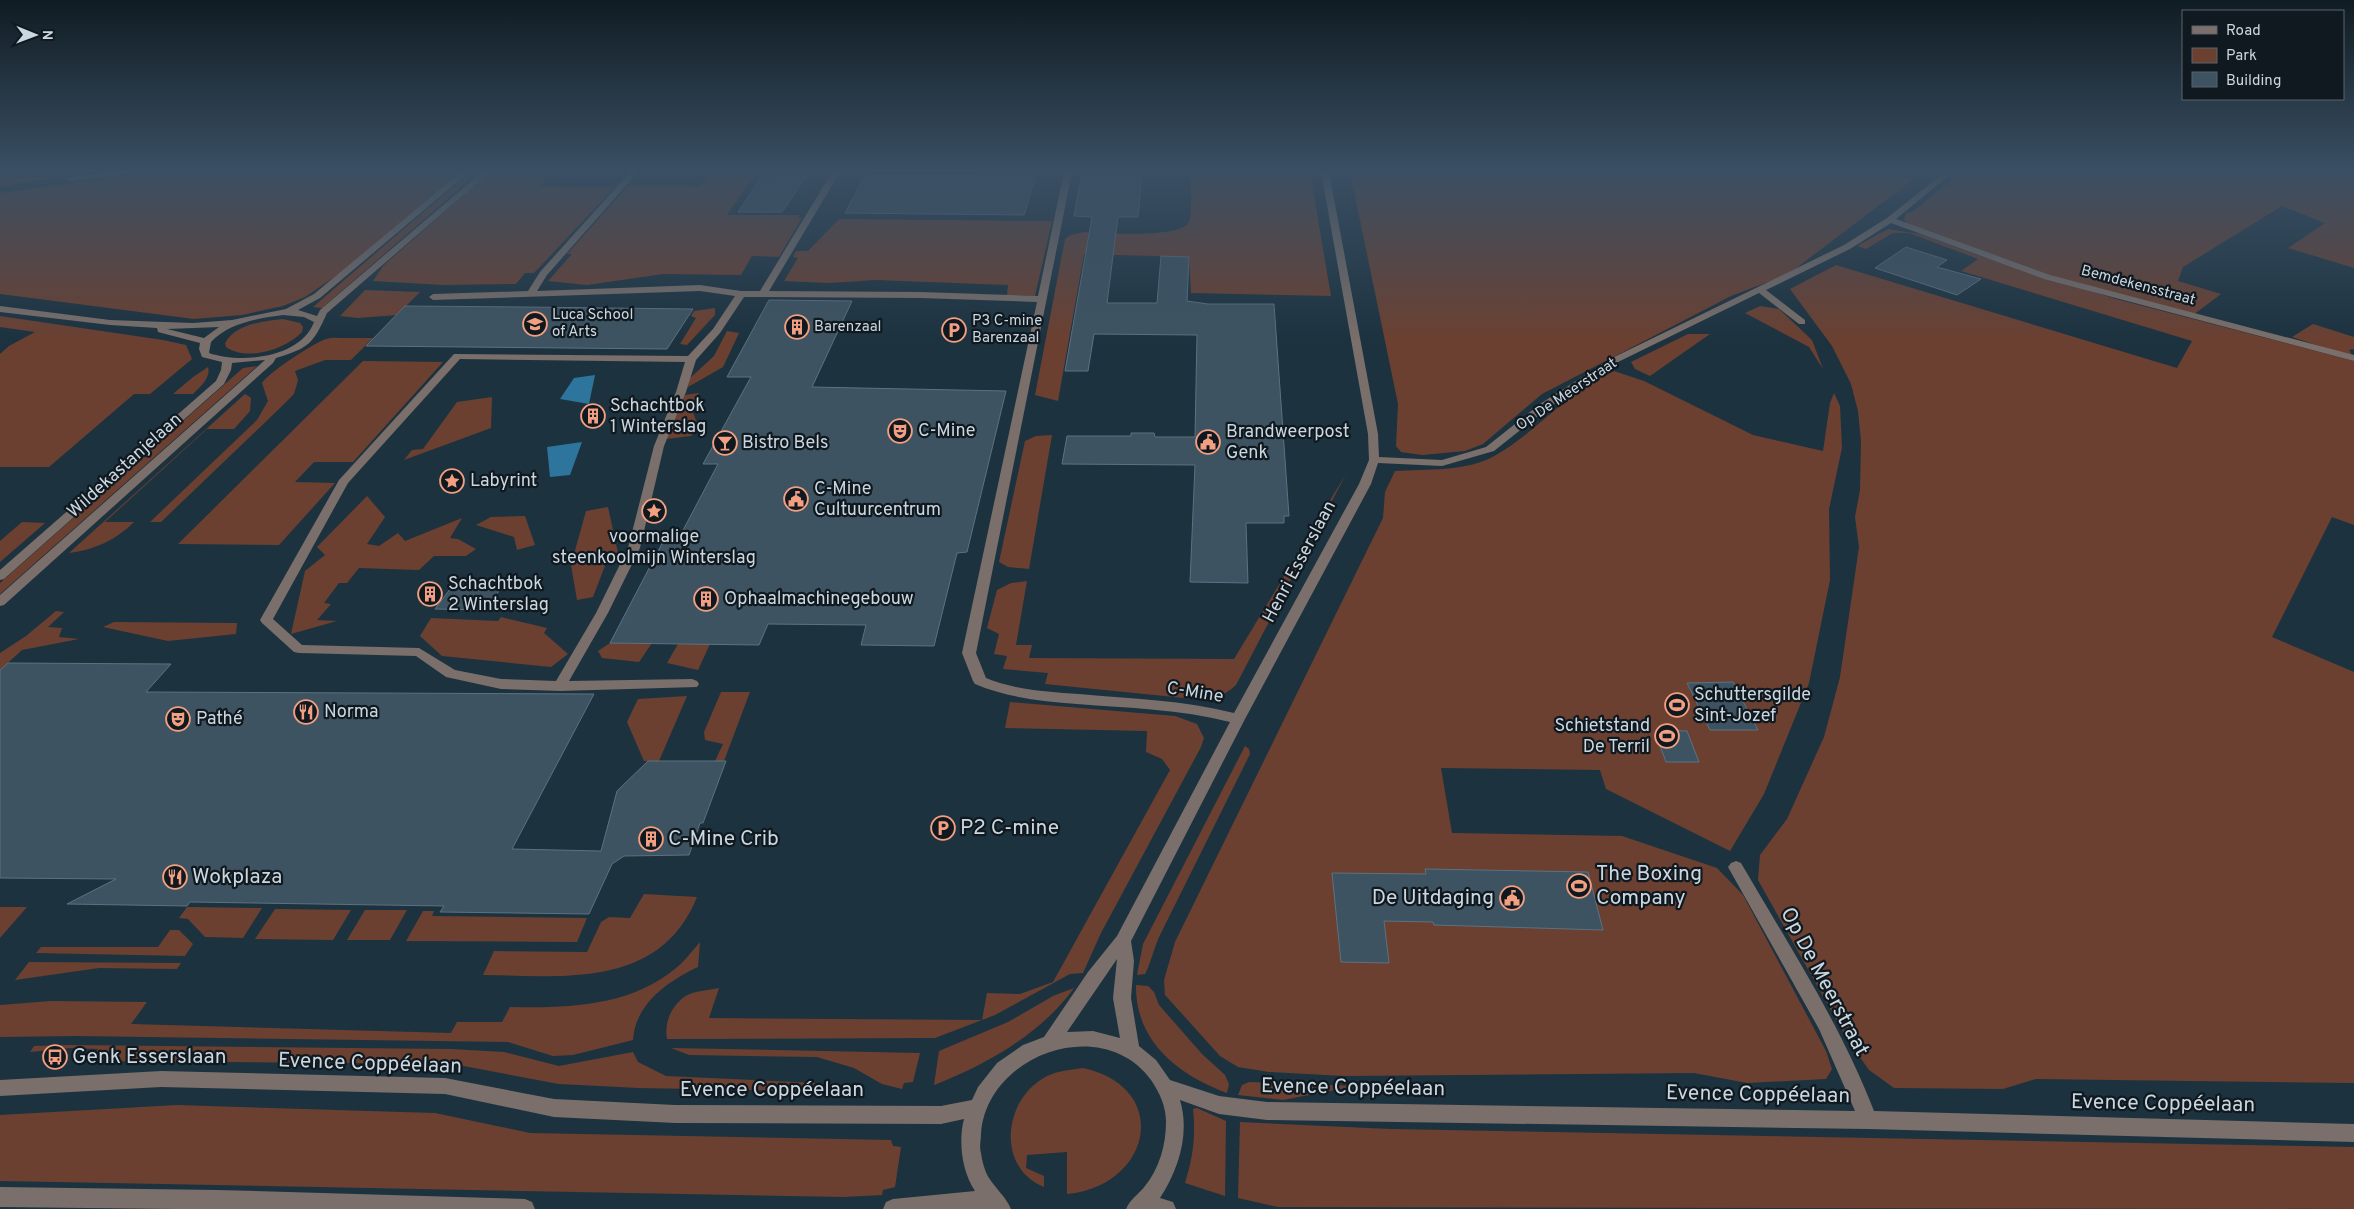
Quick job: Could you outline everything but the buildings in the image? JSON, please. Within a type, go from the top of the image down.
[{"type":"street","points":[[288,312],[317,296],[398,228]]},
{"type":"street","name":"Wildekastanjelaan","points":[[206,342],[205,355],[227,361],[245,361],[272,356],[302,344],[318,330],[323,312],[420,228]]},
{"type":"street","points":[[530,295],[543,274],[584,228]]},
{"type":"street","points":[[763,294],[802,228]]},
{"type":"street","name":"C-Mine","points":[[1056,228],[969,653],[980,681],[999,689],[1044,696],[1198,709],[1238,719]]},
{"type":"street","name":"Henri Esserslaan","points":[[1051,1041],[1078,1003],[1106,958],[1123,941],[1238,719],[1365,484],[1374,460],[1373,434],[1336,228]]},
{"type":"street","name":"Op De Meerstraat","points":[[1374,460],[1442,463],[1490,449],[1544,406],[1608,364],[1847,247],[1877,228]]},
{"type":"street","name":"Bemdekensstraat","points":[[1913,228],[2046,277],[2354,358]]},
{"type":"street","points":[[433,297],[700,288],[741,294],[921,295],[1041,299]]},
{"type":"street","points":[[1760,290],[1802,322]]},
{"type":"street","points":[[560,686],[602,613],[634,548],[659,446],[681,392],[691,359],[717,331],[741,294]]},
{"type":"street","points":[[0,309],[144,325],[220,324],[238,322],[273,313],[288,312],[310,315],[319,321]]},
{"type":"street","points":[[144,325],[206,342],[222,329],[238,322]]},
{"type":"street","name":"Wildekastanjelaan","points":[[0,602],[267,364],[272,356]]},
{"type":"street","points":[[691,359],[457,356],[343,482],[266,620],[299,649],[420,652],[451,674],[501,684],[560,686],[692,684]]},
{"type":"street","name":"Wildekastanjelaan","points":[[0,576],[220,382],[226,370],[227,361]]},
{"type":"street","name":"Op De Meerstraat","points":[[1736,867],[1821,1017],[1868,1120]]},
{"type":"street","points":[[1123,941],[1126,961],[1122,998],[1131,1051]]},
{"type":"street","points":[[995,1204],[978,1179],[971,1156],[970,1132],[976,1108],[988,1085],[1005,1065],[1027,1050],[1051,1041],[1079,1037],[1107,1040],[1131,1051],[1145,1060],[1165,1086],[1175,1114],[1175,1146],[1164,1176],[1140,1206]]},
{"type":"street","name":"Evence Coppéelaan","points":[[0,1088],[161,1079],[287,1084],[445,1086],[554,1108],[675,1114],[942,1115],[976,1108]]},
{"type":"street","name":"Evence Coppéelaan","points":[[1165,1086],[1219,1105],[1267,1111],[1868,1120],[2354,1133]]},
{"type":"street","points":[[0,1197],[218,1200],[525,1209]]},
{"type":"street","points":[[893,1209],[995,1204]]},
{"type":"street","points":[[1140,1206],[1166,1209]]},
{"type":"green space","points":[[0,228],[394,228],[352,265],[305,297],[283,306],[242,315],[194,319],[0,294]]},
{"type":"green space","points":[[404,228],[414,228],[322,308],[313,307]]},
{"type":"green space","points":[[426,228],[576,228],[534,273],[525,273],[516,284],[444,285],[373,281],[383,266]]},
{"type":"green space","points":[[590,228],[796,228],[779,257],[752,256],[741,275],[663,274],[587,285],[548,281],[572,254],[567,254]]},
{"type":"green space","points":[[830,228],[1050,228],[1035,296],[1007,295],[1008,285],[876,280],[829,283],[784,281],[798,258],[793,257],[796,251],[808,251]]},
{"type":"green space","points":[[1179,228],[1320,228],[1331,296],[1191,293],[1189,257],[1084,254],[1058,401],[1035,395],[1065,239],[1070,235],[1084,232],[1140,234]]},
{"type":"green space","points":[[1362,228],[1849,228],[1795,269],[1773,280],[1731,296],[1542,394],[1483,444],[1465,451],[1422,455],[1401,452],[1396,446],[1398,404]]},
{"type":"green space","points":[[1919,228],[2246,228],[2183,267],[2178,281],[2221,294],[2193,315],[2055,278]]},
{"type":"green space","points":[[2317,228],[2354,228],[2354,268],[2288,248]]},
{"type":"green space","points":[[1888,229],[1920,234],[1983,257],[2116,299],[2354,361],[2354,525],[2332,517],[2272,637],[2354,672],[2354,1083],[2036,1079],[2003,1089],[1894,1088],[1869,1070],[1847,1039],[1758,880],[1760,855],[1787,819],[1824,737],[1840,677],[1859,547],[1855,517],[1860,490],[1861,441],[1858,411],[1851,384],[1832,346],[1790,289],[1836,265],[2177,368],[2192,341],[1961,271],[1978,259],[1909,233],[1893,233],[1866,249],[1857,246]]},
{"type":"green space","points":[[365,290],[420,292],[397,315],[358,318],[340,316]]},
{"type":"green space","points":[[1760,306],[1779,309],[1812,340],[1823,369],[1809,347],[1745,313]]},
{"type":"green space","points":[[715,308],[715,315],[687,345],[680,344],[696,318],[691,316],[694,311]]},
{"type":"green space","points":[[0,316],[186,345],[192,359],[150,394],[134,394],[49,467],[0,467],[0,354],[9,346],[35,332],[0,327]]},
{"type":"green space","points":[[283,319],[300,323],[303,327],[302,332],[286,344],[266,352],[255,353],[244,353],[226,347],[225,343],[230,337],[243,328],[259,322]]},
{"type":"green space","points":[[2313,324],[2354,337],[2354,349],[2349,350],[2353,357],[2292,337]]},
{"type":"green space","points":[[727,331],[739,333],[723,367],[688,387],[689,379],[714,356]]},
{"type":"green space","points":[[1688,334],[1710,334],[1650,376],[1635,369],[1631,362]]},
{"type":"green space","points":[[373,338],[351,360],[325,360],[295,371],[298,380],[294,394],[161,522],[150,522],[257,420],[268,401],[262,383],[273,372],[292,358],[326,339]]},
{"type":"green space","points":[[363,361],[443,362],[353,462],[314,462],[295,482],[335,483],[279,545],[178,544]]},
{"type":"green space","points":[[257,366],[0,594],[0,583],[243,368]]},
{"type":"green space","points":[[208,367],[209,371],[206,379],[193,394],[173,394],[193,377]]},
{"type":"green space","points":[[1614,371],[1644,381],[1753,435],[1823,451],[1830,403],[1834,393],[1840,406],[1842,448],[1829,509],[1830,580],[1809,683],[1764,794],[1730,851],[1606,789],[1600,770],[1441,768],[1452,833],[1622,836],[1717,868],[1743,895],[1826,1051],[1832,1069],[1826,1079],[1747,1083],[1694,1073],[1344,1076],[1269,1072],[1238,1067],[1220,1056],[1165,995],[1164,980],[1175,942],[1383,518],[1385,492],[1395,471],[1460,467],[1496,455],[1512,445],[1582,388]]},
{"type":"green space","points":[[699,393],[692,410],[699,428],[691,436],[666,439],[685,395]]},
{"type":"green space","points":[[245,394],[251,398],[250,411],[234,429],[207,429],[105,522],[134,522],[120,534],[96,547],[69,553]]},
{"type":"green space","points":[[492,397],[491,428],[404,460],[412,450],[423,449],[457,402]]},
{"type":"green space","points":[[1052,435],[1029,569],[1008,567],[999,562],[1025,441],[1036,436]]},
{"type":"green space","points":[[1346,474],[1236,685],[1222,695],[1194,699],[1045,684],[1048,673],[1003,669],[1007,656],[994,654],[999,634],[987,628],[997,590],[1011,583],[1027,581],[1016,645],[1032,645],[1029,658],[1234,659]]},
{"type":"green space","points":[[367,496],[385,517],[367,544],[379,546],[398,533],[405,541],[462,518],[450,538],[458,539],[476,549],[466,556],[434,556],[419,570],[359,568],[347,583],[339,583],[324,603],[331,604],[317,620],[337,621],[291,634],[305,571],[325,555],[317,547]]},
{"type":"green space","points":[[608,507],[618,553],[609,555],[593,597],[577,600],[571,565],[586,511]]},
{"type":"green space","points":[[525,516],[535,545],[517,550],[514,537],[476,525],[491,517]]},
{"type":"green space","points":[[22,522],[45,523],[0,562],[0,541]]},
{"type":"green space","points":[[56,611],[64,612],[48,627],[62,628],[59,637],[79,639],[22,650],[0,670],[0,653],[26,636]]},
{"type":"green space","points":[[501,617],[547,628],[544,633],[568,654],[551,667],[442,656],[420,636],[431,618],[498,621]]},
{"type":"green space","points":[[114,622],[237,623],[236,634],[168,641],[103,627]]},
{"type":"green space","points":[[610,643],[652,643],[639,662],[602,658],[598,651]]},
{"type":"green space","points":[[678,644],[710,644],[698,670],[667,663]]},
{"type":"green space","points":[[721,692],[750,692],[724,761],[715,761],[723,744],[705,740],[704,732]]},
{"type":"green space","points":[[687,696],[659,761],[644,761],[627,722],[638,699]]},
{"type":"green space","points":[[1010,702],[1175,716],[1197,724],[1204,738],[1201,747],[1101,933],[1083,973],[1070,974],[995,1015],[982,1020],[987,993],[1020,994],[1053,982],[1170,770],[1162,759],[1146,752],[1147,731],[1005,728]]},
{"type":"green space","points":[[1245,746],[1249,749],[1250,754],[1159,937],[1147,971],[1145,974],[1137,975],[1143,944]]},
{"type":"green space","points":[[644,894],[697,897],[681,927],[659,948],[634,962],[606,971],[577,975],[483,975],[494,951],[587,952],[601,922],[609,917],[630,918]]},
{"type":"green space","points":[[0,907],[27,907],[0,938]]},
{"type":"green space","points":[[187,907],[262,908],[243,938],[205,937],[188,919],[179,918]]},
{"type":"green space","points":[[275,909],[351,910],[333,940],[255,939]]},
{"type":"green space","points":[[365,910],[407,910],[390,940],[347,940]]},
{"type":"green space","points":[[423,911],[434,911],[432,916],[587,918],[577,942],[406,941]]},
{"type":"green space","points":[[170,930],[179,930],[193,944],[185,956],[36,953],[41,947],[158,947]]},
{"type":"green space","points":[[700,942],[698,967],[675,979],[655,995],[640,1015],[635,1027],[633,1040],[573,1055],[553,1056],[508,1042],[76,1036],[0,1037],[0,1005],[51,1001],[147,1002],[131,1024],[451,1033],[457,1022],[502,1022],[510,1007],[575,1005],[618,998],[639,991],[658,981],[676,968]]},
{"type":"green space","points":[[29,962],[181,963],[177,969],[99,968],[15,980]]},
{"type":"green space","points":[[1136,985],[1148,986],[1154,992],[1159,1005],[1202,1054],[1225,1075],[1229,1084],[1227,1093],[1176,1066],[1151,1039],[1143,1023],[1138,1005]]},
{"type":"green space","points":[[719,988],[709,1018],[982,1020],[935,1038],[667,1039],[666,1033],[672,1010],[679,1001],[687,995],[696,992]]},
{"type":"green space","points":[[1074,988],[1061,1005],[1029,1034],[992,1058],[934,1085],[939,1051],[1008,1022],[1053,996]]},
{"type":"green space","points":[[34,1046],[451,1049],[504,1052],[559,1066],[633,1052],[638,1062],[666,1076],[815,1083],[814,1091],[639,1088],[559,1084],[453,1064],[91,1061],[98,1049],[71,1048],[30,1052]]},
{"type":"green space","points":[[671,1048],[920,1053],[913,1082],[904,1083],[902,1089],[882,1084],[854,1068],[817,1057],[689,1055]]},
{"type":"green space","points":[[1083,1068],[1112,1079],[1130,1095],[1140,1115],[1140,1136],[1133,1156],[1118,1174],[1095,1187],[1067,1194],[1067,1152],[1027,1155],[1026,1168],[1044,1176],[1044,1187],[1029,1178],[1018,1165],[1012,1151],[1013,1119],[1019,1103],[1029,1090],[1042,1079],[1062,1071]]},
{"type":"green space","points":[[1249,1082],[1356,1086],[1283,1100],[1238,1095],[1242,1085]]},
{"type":"green space","points":[[177,1105],[435,1113],[530,1133],[891,1140],[893,1146],[901,1147],[895,1187],[883,1190],[882,1195],[844,1197],[0,1181],[0,1115]]},
{"type":"green space","points":[[1197,1108],[1226,1121],[1225,1196],[1185,1183],[1193,1147],[1193,1109]]},
{"type":"green space","points":[[1240,1122],[1390,1129],[2354,1147],[2354,1209],[1278,1207],[1238,1198]]},
{"type":"water","points":[[595,375],[589,404],[560,399],[574,378]]},
{"type":"water","points":[[582,442],[570,475],[550,477],[547,447]]},
{"type":"place","name":"Luca School of Arts","points":[[535,324]]},
{"type":"place","name":"Barenzaal","points":[[797,327]]},
{"type":"place","name":"P3 C-mine Barenzaal","points":[[954,330]]},
{"type":"place","name":"Schachtbok 1 Winterslag","points":[[593,416]]},
{"type":"place","name":"C-Mine","points":[[900,431]]},
{"type":"place","name":"Brandweerpost Genk","points":[[1208,442]]},
{"type":"place","name":"Bistro Bels","points":[[725,443]]},
{"type":"place","name":"Labyrint","points":[[452,481]]},
{"type":"place","name":"C-Mine Cultuurcentrum","points":[[796,499]]},
{"type":"place","name":"voormalige steenkoolmijn Winterslag","points":[[654,511]]},
{"type":"place","name":"Schachtbok 2 Winterslag","points":[[430,594]]},
{"type":"place","name":"Ophaalmachinegebouw","points":[[706,599]]},
{"type":"place","name":"Schuttersgilde Sint-Jozef","points":[[1677,705]]},
{"type":"place","name":"Norma","points":[[306,712]]},
{"type":"place","name":"Pathé","points":[[178,719]]},
{"type":"place","name":"Schietstand De Terril","points":[[1667,736]]},
{"type":"place","name":"P2 C-mine","points":[[943,828]]},
{"type":"place","name":"C-Mine Crib","points":[[651,839]]},
{"type":"place","name":"Wokplaza","points":[[175,877]]},
{"type":"place","name":"The Boxing Company","points":[[1579,886]]},
{"type":"place","name":"De Uitdaging","points":[[1512,898]]},
{"type":"place","name":"Genk Esserslaan","points":[[55,1057]]}]
